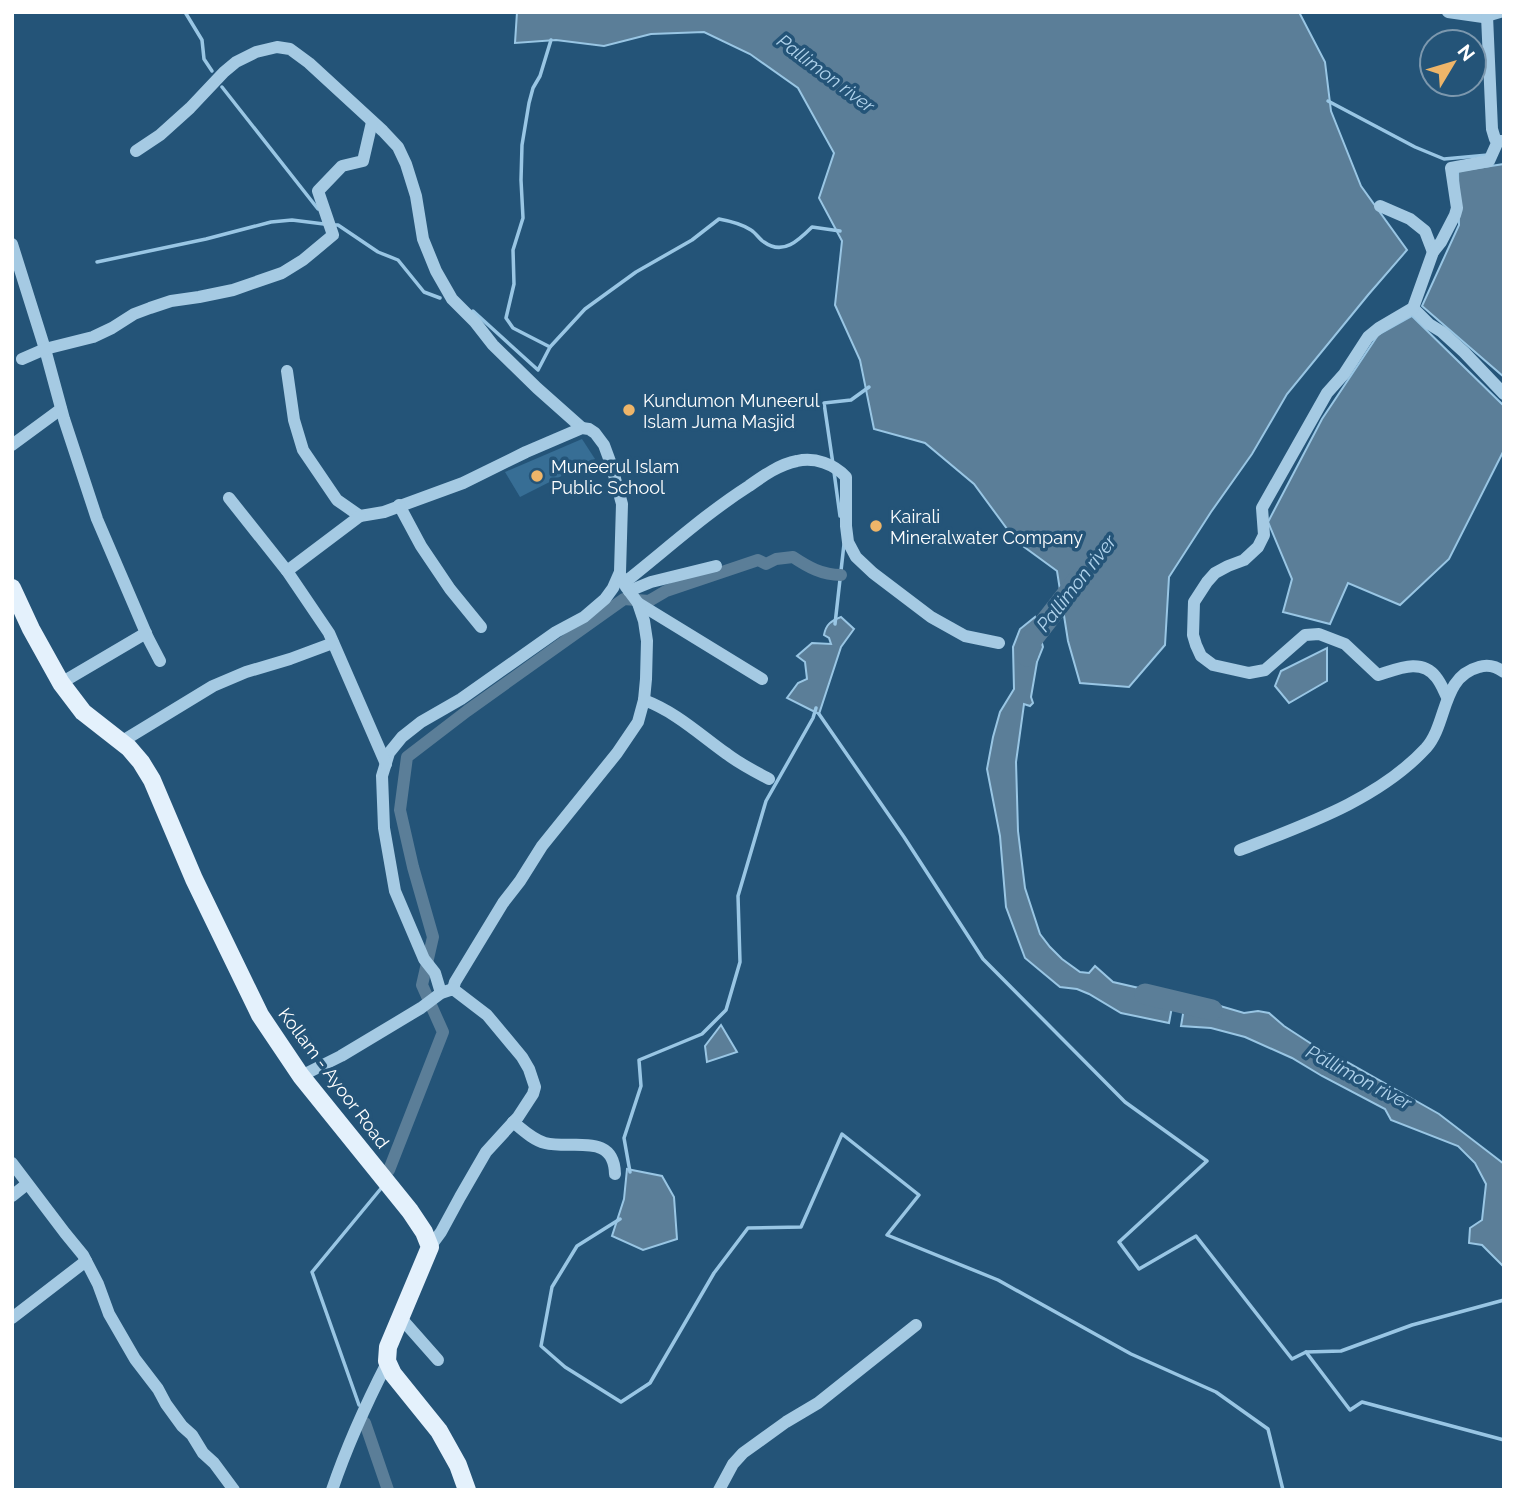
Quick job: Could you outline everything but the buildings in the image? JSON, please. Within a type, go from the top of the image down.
[{"type":"main road","name":"Kollam - Ayoor Road","points":[[12,588],[61,683],[83,712],[141,762],[152,780],[194,879],[260,1015],[302,1076],[410,1211],[430,1247]]},
{"type":"main road","points":[[430,1247],[388,1347],[387,1363],[439,1431],[458,1465],[467,1490]]},
{"type":"street","points":[[1447,697],[1436,676],[1422,666],[1409,666],[1378,675],[1345,644],[1320,634],[1305,635],[1265,670],[1249,673],[1213,665],[1201,656],[1193,635],[1194,602],[1215,573],[1244,560],[1258,547],[1264,535],[1262,508],[1326,393],[1344,374],[1368,337],[1413,308],[1433,252],[1441,243],[1457,208],[1451,168],[1489,161],[1501,141],[1494,139],[1492,129],[1493,14],[1483,17],[1448,12]]},
{"type":"street","points":[[136,151],[160,135],[236,62],[256,52],[277,47],[290,49],[309,63],[398,148],[416,196],[423,239],[436,271],[452,299],[493,345],[582,428]]},
{"type":"street","points":[[22,359],[45,349],[93,337],[134,314],[171,301],[256,283],[282,273],[303,260],[333,235],[318,191],[342,166],[363,161],[372,121]]},
{"type":"street","points":[[1380,206],[1410,219],[1425,231],[1433,252]]},
{"type":"street","points":[[12,244],[61,410],[97,519],[160,661]]},
{"type":"street","points":[[1413,308],[1464,352],[1504,394]]},
{"type":"street","points":[[287,371],[294,420],[303,450],[337,500],[360,516]]},
{"type":"street","points":[[12,445],[61,410]]},
{"type":"street","points":[[287,571],[360,516],[384,512],[463,483],[526,452],[582,428],[589,429],[604,444],[616,481],[622,504],[630,591],[644,621],[647,641],[644,700],[638,722],[542,846],[503,903],[455,982],[447,991],[421,1008],[302,1076]]},
{"type":"street","points":[[630,591],[700,520],[765,475],[795,461],[812,459],[845,474],[848,542],[856,557],[931,617],[965,636],[999,643]]},
{"type":"street","points":[[229,498],[287,571],[328,633],[386,764]]},
{"type":"street","points":[[399,505],[421,546],[450,589],[481,626]]},
{"type":"street","points":[[630,591],[651,582],[716,566]]},
{"type":"street","points":[[430,1247],[486,1152],[513,1122],[535,1087],[523,1057],[487,1015],[447,991],[427,963],[395,891],[382,802],[382,776],[389,753],[402,737],[421,722],[461,699],[556,632],[584,617],[605,599],[613,588],[630,591],[761,678]]},
{"type":"street","points":[[61,683],[146,633]]},
{"type":"street","points":[[121,742],[212,686],[333,643]]},
{"type":"street","points":[[1240,850],[1322,819],[1374,789],[1409,765],[1428,746],[1436,733],[1447,697],[1457,680],[1469,670],[1483,665],[1497,668],[1504,673]]},
{"type":"street","points":[[644,700],[696,729],[744,766],[769,779]]},
{"type":"street","points":[[513,1122],[529,1135],[546,1143],[603,1148],[615,1162],[615,1174]]},
{"type":"street","points":[[12,1163],[83,1255],[110,1314],[135,1359],[182,1426],[234,1490]]},
{"type":"street","points":[[12,1196],[27,1184]]},
{"type":"street","points":[[12,1318],[86,1261]]},
{"type":"street","points":[[400,1317],[438,1360]]},
{"type":"street","points":[[719,1490],[733,1464],[743,1453],[818,1403],[916,1325]]},
{"type":"street","points":[[331,1490],[351,1437],[387,1363]]},
{"type":"shaded area","points":[[582,439],[595,459],[520,497],[505,472]]},
{"type":"water","points":[[517,12],[1299,12],[1325,62],[1331,111],[1361,186],[1407,250],[1287,394],[1252,454],[1169,577],[1165,645],[1129,687],[1080,683],[1068,641],[1057,571],[1016,541],[974,484],[925,443],[874,429],[860,360],[835,305],[842,241],[819,198],[834,153],[798,88],[750,54],[704,32],[651,34],[604,46],[556,40],[515,43]]},
{"type":"water","points":[[1504,164],[1504,377],[1422,306],[1459,225],[1458,171]]},
{"type":"water","points":[[1412,316],[1504,406],[1504,450],[1449,559],[1400,605],[1348,583],[1330,624],[1283,612],[1292,579],[1268,522],[1322,419],[1378,335]]},
{"type":"water","points":[[841,617],[854,629],[841,647],[819,714],[787,698],[798,683],[807,679],[805,662],[797,656],[812,643],[831,644],[829,638],[824,635],[826,628]]},
{"type":"water","points":[[1035,617],[1043,647],[1037,662],[1031,697],[1033,703],[1030,706],[1024,704],[1016,762],[1018,831],[1025,888],[1040,934],[1062,959],[1080,972],[1089,973],[1095,966],[1113,982],[1174,996],[1169,1023],[1121,1013],[1089,994],[1060,987],[1025,958],[1006,907],[1000,836],[987,769],[1000,712],[1014,689],[1013,647],[1020,629]]},
{"type":"water","points":[[1327,648],[1327,681],[1289,703],[1275,686],[1281,671]]},
{"type":"water","points":[[1186,996],[1244,1013],[1269,1013],[1327,1054],[1333,1054],[1439,1114],[1504,1164],[1504,1267],[1482,1245],[1469,1243],[1470,1228],[1482,1220],[1486,1184],[1475,1163],[1458,1146],[1391,1120],[1385,1109],[1292,1058],[1245,1037],[1211,1028],[1181,1026]]},
{"type":"water","points":[[721,1025],[737,1052],[707,1062],[705,1046]]},
{"type":"water","points":[[627,1169],[662,1176],[674,1197],[677,1239],[643,1250],[612,1236],[624,1199]]},
{"type":"waterway","points":[[185,12],[202,40],[204,59],[212,71]]},
{"type":"waterway","points":[[550,347],[513,328],[506,318],[514,284],[513,250],[523,218],[522,145],[533,88],[540,76],[551,40]]},
{"type":"waterway","points":[[222,87],[318,209]]},
{"type":"waterway","points":[[1328,101],[1415,147],[1444,159],[1488,155]]},
{"type":"waterway","points":[[473,311],[538,370],[550,347],[585,309],[636,272],[692,240],[719,219],[744,226],[764,242],[778,247],[790,245],[812,227],[840,231]]},
{"type":"waterway","points":[[97,262],[271,222],[292,220],[324,224]]},
{"type":"waterway","points":[[332,225],[338,225],[378,252],[398,260],[424,292],[440,298]]},
{"type":"waterway","points":[[833,464],[824,403],[851,400],[869,387]]},
{"type":"waterway","points":[[834,472],[840,516]]},
{"type":"waterway","points":[[835,624],[844,544]]},
{"type":"waterway","points":[[389,1170],[443,1032],[422,985],[433,937],[400,810],[407,757],[624,599],[649,601],[666,591],[758,560],[766,564],[776,559],[793,557],[816,570],[841,575]]},
{"type":"waterway","name":"Pallimon river","points":[[1027,656],[1030,642],[1079,579]]},
{"type":"waterway","points":[[630,1172],[624,1138],[641,1086],[639,1060],[702,1034],[726,1010],[740,962],[738,896],[766,801],[816,708]]},
{"type":"waterway","points":[[819,714],[904,837],[983,959],[1125,1102],[1207,1161],[1119,1242],[1139,1269],[1196,1236],[1292,1359],[1306,1352],[1350,1410],[1362,1402],[1504,1440]]},
{"type":"waterway","name":"Pallimon river","points":[[1145,994],[1212,1010]]},
{"type":"waterway","points":[[620,1219],[577,1246],[552,1287],[541,1346],[565,1367],[621,1402],[650,1383],[714,1273],[748,1228],[801,1227],[842,1134],[919,1195],[887,1235],[998,1280],[1131,1354],[1216,1392],[1268,1429],[1283,1490]]},
{"type":"waterway","points":[[359,1405],[312,1272],[383,1186]]},
{"type":"waterway","points":[[1306,1352],[1341,1351],[1412,1325],[1504,1300]]},
{"type":"waterway","points":[[365,1423],[388,1490]]},
{"type":"place","name":"Kundumon Muneerul Islam Juma Masjid","points":[[629,410]]},
{"type":"place","name":"Muneerul Islam Public School","points":[[537,476]]},
{"type":"place","name":"Kairali Mineralwater Company","points":[[876,526]]}]
